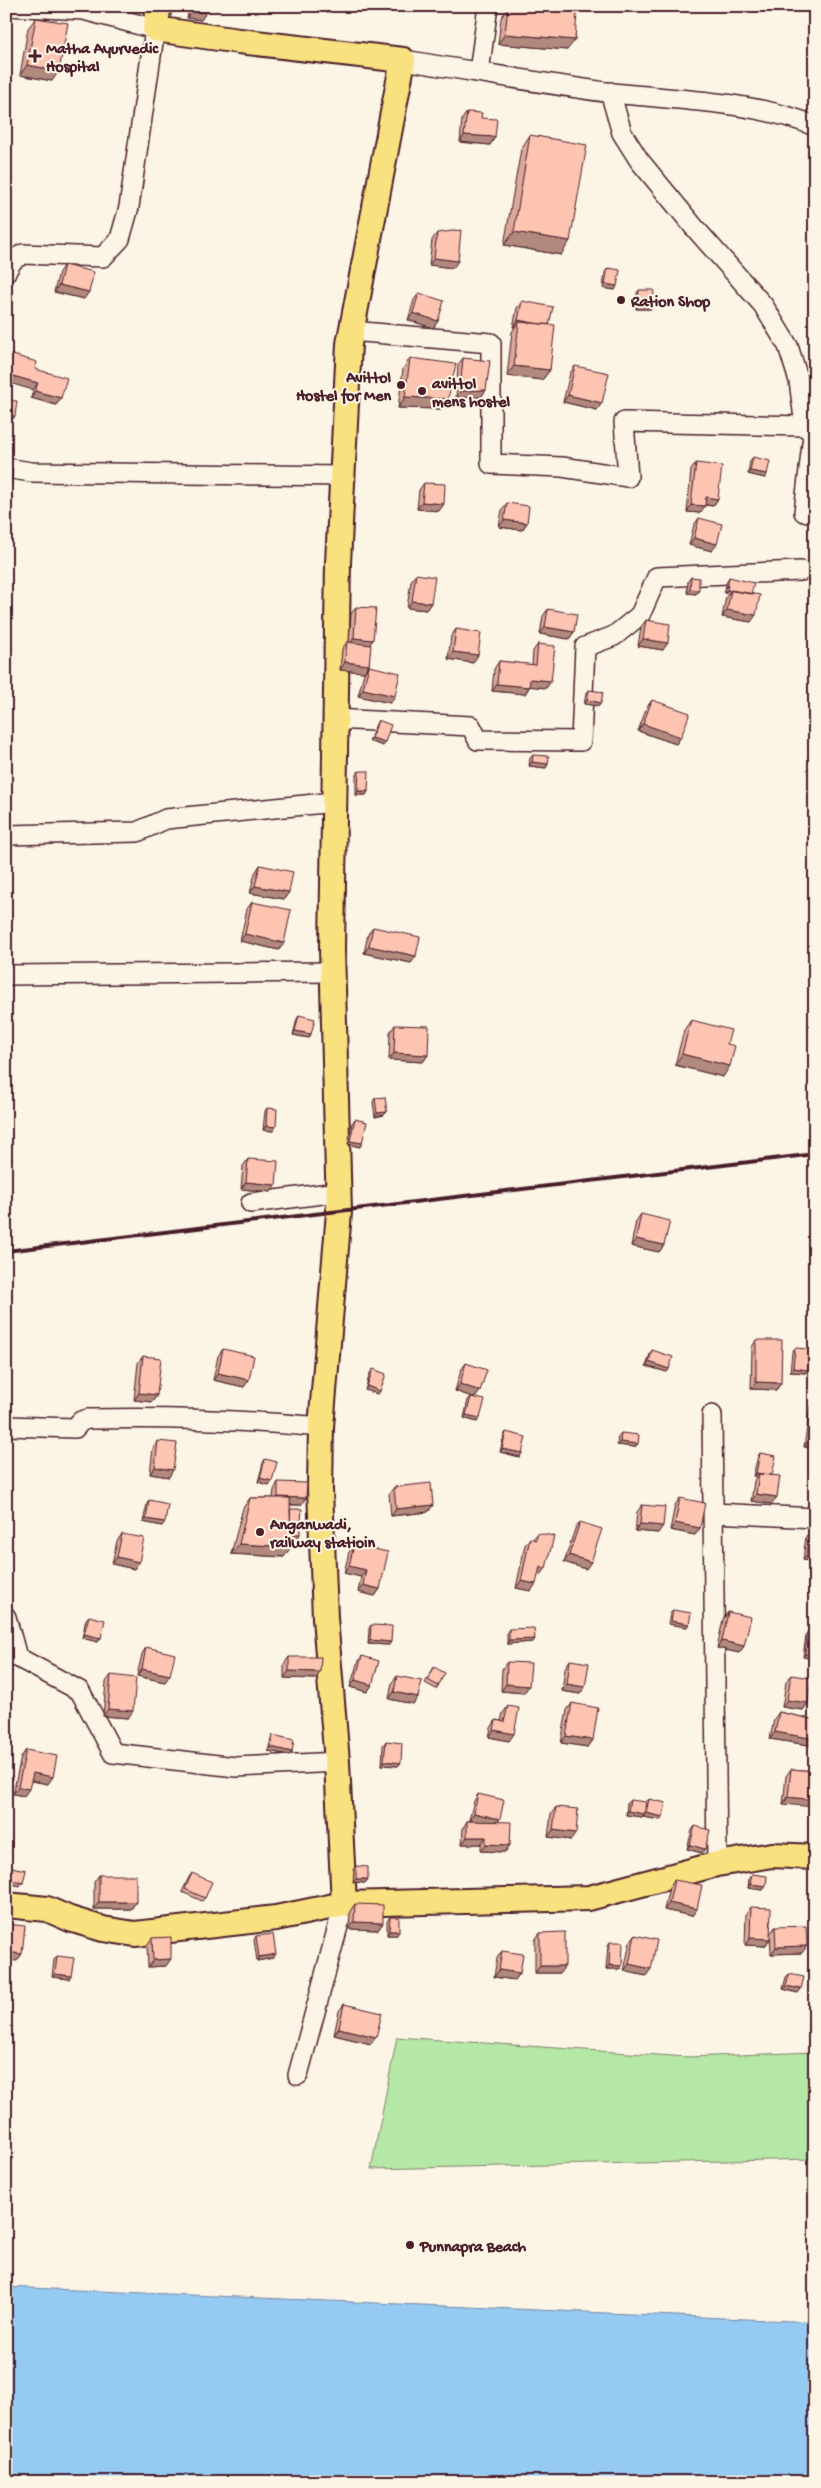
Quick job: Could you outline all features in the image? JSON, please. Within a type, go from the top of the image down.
[{"type":"main road","points":[[157,18],[239,41],[403,60],[349,344],[342,476],[334,719],[332,972],[339,1212],[321,1427],[320,1489],[324,1618],[337,1762],[344,1904]]},
{"type":"main road","points":[[6,1905],[47,1908],[78,1922],[135,1934],[276,1918],[344,1904],[589,1898],[717,1864],[772,1856],[815,1857]]},
{"type":"street","points":[[6,6],[84,10],[157,18],[129,207],[120,239],[103,257],[15,253],[6,272]]},
{"type":"street","points":[[478,72],[488,6]]},
{"type":"street","points":[[403,60],[610,92],[751,109],[815,120]]},
{"type":"street","points":[[610,92],[622,133],[639,160],[694,227],[763,305],[788,346],[799,381],[811,432],[804,512]]},
{"type":"street","points":[[795,118],[815,126]]},
{"type":"street","points":[[352,331],[491,343],[491,464],[562,467],[628,477],[624,422],[811,432]]},
{"type":"street","points":[[6,468],[31,472],[342,476]]},
{"type":"street","points":[[334,719],[470,726],[478,740],[581,741],[585,646],[614,636],[640,615],[657,577],[801,571]]},
{"type":"street","points":[[6,835],[137,832],[166,819],[334,802]]},
{"type":"street","points":[[6,975],[332,972]]},
{"type":"street","points":[[251,1203],[338,1192]]},
{"type":"street","points":[[712,1415],[717,1864]]},
{"type":"street","points":[[6,1426],[75,1428],[81,1421],[88,1419],[156,1417],[268,1422],[321,1427]]},
{"type":"street","points":[[714,1514],[815,1518]]},
{"type":"street","points":[[6,1617],[17,1657],[80,1691],[113,1753],[236,1767],[337,1762]]},
{"type":"street","points":[[298,2075],[344,1904]]},
{"type":"green space","points":[[397,2037],[687,2057],[815,2052],[815,2159],[371,2169]]},
{"type":"water","points":[[6,2287],[815,2322],[815,2482],[6,2482]]},
{"type":"building","points":[[193,6],[208,6],[206,13],[192,11]]},
{"type":"building","points":[[508,7],[577,13],[575,40],[505,34]]},
{"type":"building","points":[[36,18],[68,23],[59,71],[27,65]]},
{"type":"building","points":[[467,112],[482,113],[481,118],[497,119],[495,137],[464,135]]},
{"type":"building","points":[[530,135],[587,145],[570,241],[514,232]]},
{"type":"building","points":[[461,230],[458,261],[434,258],[437,233]]},
{"type":"building","points":[[64,265],[94,272],[89,292],[59,285]]},
{"type":"building","points":[[608,268],[620,270],[617,286],[605,284]]},
{"type":"building","points":[[639,290],[654,290],[653,306],[638,305]]},
{"type":"building","points":[[419,293],[444,301],[438,321],[413,313]]},
{"type":"building","points":[[522,301],[553,307],[549,325],[518,320]]},
{"type":"building","points":[[519,322],[555,325],[550,370],[514,366]]},
{"type":"building","points":[[6,353],[37,362],[35,369],[67,378],[61,398],[35,391],[38,383],[6,374]]},
{"type":"building","name":"avittol mens hostel","points":[[410,358],[456,364],[448,399],[405,397]]},
{"type":"building","points":[[463,358],[490,361],[486,390],[460,391]]},
{"type":"building","points":[[575,366],[609,373],[602,403],[568,395]]},
{"type":"building","points":[[7,400],[17,401],[15,416],[6,415]]},
{"type":"building","points":[[753,457],[770,461],[767,474],[750,471]]},
{"type":"building","points":[[696,463],[722,466],[718,499],[706,497],[705,506],[691,505]]},
{"type":"building","points":[[6,468],[13,469],[11,483],[6,483]]},
{"type":"building","points":[[424,483],[445,484],[444,504],[422,502]]},
{"type":"building","points":[[507,503],[529,506],[527,523],[504,520]]},
{"type":"building","points":[[699,518],[722,524],[717,544],[694,538]]},
{"type":"building","points":[[416,574],[435,577],[431,603],[412,601]]},
{"type":"building","points":[[691,577],[699,578],[699,590],[690,589]]},
{"type":"building","points":[[729,577],[754,583],[751,594],[727,590]]},
{"type":"building","points":[[731,590],[760,595],[756,615],[727,610]]},
{"type":"building","points":[[356,607],[376,608],[373,640],[354,638]]},
{"type":"building","points":[[548,609],[577,614],[574,632],[545,627]]},
{"type":"building","points":[[6,618],[11,620],[6,635]]},
{"type":"building","points":[[646,620],[670,624],[668,643],[643,639]]},
{"type":"building","points":[[456,629],[481,633],[478,655],[453,652]]},
{"type":"building","points":[[347,642],[371,645],[369,665],[345,662]]},
{"type":"building","points":[[538,644],[555,646],[551,681],[530,679],[529,687],[497,684],[499,661],[536,665]]},
{"type":"building","points":[[369,666],[400,673],[395,696],[363,689]]},
{"type":"building","points":[[589,690],[603,692],[601,703],[587,700]]},
{"type":"building","points":[[652,700],[690,713],[681,737],[643,724]]},
{"type":"building","points":[[378,720],[391,725],[385,742],[372,738]]},
{"type":"building","points":[[533,755],[549,756],[548,764],[532,762]]},
{"type":"building","points":[[359,771],[369,771],[368,791],[358,791]]},
{"type":"building","points":[[260,865],[293,872],[289,892],[255,886]]},
{"type":"building","points":[[252,902],[291,910],[284,943],[245,934]]},
{"type":"building","points":[[373,927],[420,937],[416,956],[369,946]]},
{"type":"building","points":[[299,1015],[315,1019],[311,1034],[295,1031]]},
{"type":"building","points":[[691,1020],[731,1030],[727,1044],[735,1046],[730,1066],[682,1054]]},
{"type":"building","points":[[395,1025],[429,1026],[428,1055],[394,1053]]},
{"type":"building","points":[[385,1097],[387,1112],[377,1113],[375,1098]]},
{"type":"building","points":[[267,1108],[277,1109],[276,1127],[266,1126]]},
{"type":"building","points":[[355,1119],[367,1122],[362,1143],[350,1141]]},
{"type":"building","points":[[248,1159],[278,1161],[276,1185],[246,1182]]},
{"type":"building","points":[[641,1214],[670,1221],[664,1245],[636,1239]]},
{"type":"building","points":[[756,1340],[782,1340],[781,1383],[756,1382]]},
{"type":"building","points":[[795,1348],[810,1349],[808,1370],[793,1368]]},
{"type":"building","points":[[223,1349],[254,1356],[249,1380],[218,1373]]},
{"type":"building","points":[[652,1350],[673,1357],[669,1369],[649,1362]]},
{"type":"building","points":[[143,1356],[161,1358],[157,1395],[139,1393]]},
{"type":"building","points":[[466,1363],[487,1370],[480,1391],[460,1384]]},
{"type":"building","points":[[373,1369],[386,1374],[380,1391],[367,1386]]},
{"type":"building","points":[[471,1397],[485,1400],[480,1418],[466,1415]]},
{"type":"building","points":[[815,1401],[815,1440],[809,1439]]},
{"type":"building","points":[[506,1432],[526,1437],[522,1453],[502,1449]]},
{"type":"building","points":[[621,1433],[639,1435],[638,1444],[620,1442]]},
{"type":"building","points":[[158,1441],[177,1443],[173,1470],[155,1467]]},
{"type":"building","points":[[760,1453],[776,1456],[772,1475],[756,1473]]},
{"type":"building","points":[[265,1459],[277,1462],[272,1481],[260,1478]]},
{"type":"building","points":[[759,1474],[780,1476],[777,1497],[756,1494]]},
{"type":"building","points":[[278,1482],[307,1483],[306,1498],[278,1497]]},
{"type":"building","points":[[431,1483],[433,1505],[396,1509],[394,1487]]},
{"type":"building","name":"Anganwadi, railway statioin","points":[[250,1498],[290,1498],[291,1547],[239,1544]]},
{"type":"building","points":[[680,1498],[705,1503],[700,1528],[675,1523]]},
{"type":"building","points":[[149,1500],[168,1504],[165,1522],[146,1519]]},
{"type":"building","points":[[642,1505],[665,1507],[663,1526],[640,1524]]},
{"type":"building","points":[[290,1509],[302,1509],[300,1534],[291,1534]]},
{"type":"building","points":[[580,1522],[602,1529],[591,1562],[569,1555]]},
{"type":"building","points":[[538,1533],[554,1536],[546,1568],[540,1567],[536,1584],[521,1581],[530,1538],[536,1540]]},
{"type":"building","points":[[809,1533],[815,1533],[815,1558],[806,1557]]},
{"type":"building","points":[[122,1534],[144,1538],[139,1562],[117,1557]]},
{"type":"building","points":[[354,1545],[388,1552],[380,1589],[363,1585],[366,1570],[349,1566]]},
{"type":"building","points":[[673,1610],[691,1613],[689,1624],[671,1621]]},
{"type":"building","points":[[728,1612],[751,1617],[744,1646],[722,1641]]},
{"type":"building","points":[[89,1616],[105,1620],[101,1638],[84,1634]]},
{"type":"building","points":[[371,1625],[392,1626],[391,1642],[370,1640]]},
{"type":"building","points":[[534,1628],[535,1639],[509,1640],[509,1629]]},
{"type":"building","points":[[808,1631],[815,1632],[815,1655],[805,1654]]},
{"type":"building","points":[[146,1647],[175,1654],[170,1675],[142,1669]]},
{"type":"building","points":[[362,1656],[379,1661],[372,1685],[355,1680]]},
{"type":"building","points":[[289,1657],[321,1657],[320,1672],[289,1671]]},
{"type":"building","points":[[570,1660],[589,1663],[585,1687],[567,1684]]},
{"type":"building","points":[[507,1662],[531,1663],[529,1686],[506,1684]]},
{"type":"building","points":[[434,1667],[445,1673],[438,1686],[428,1680]]},
{"type":"building","points":[[111,1675],[136,1678],[133,1711],[108,1709]]},
{"type":"building","points":[[791,1675],[811,1678],[808,1703],[787,1700]]},
{"type":"building","points":[[397,1676],[422,1681],[418,1697],[394,1692]]},
{"type":"building","points":[[572,1703],[598,1708],[593,1740],[566,1736]]},
{"type":"building","points":[[508,1706],[519,1708],[514,1734],[494,1730],[496,1720],[504,1722]]},
{"type":"building","points":[[779,1712],[815,1720],[815,1739],[775,1732]]},
{"type":"building","points":[[273,1735],[294,1740],[292,1752],[271,1747]]},
{"type":"building","points":[[386,1741],[402,1743],[401,1763],[384,1761]]},
{"type":"building","points":[[26,1750],[57,1756],[53,1777],[33,1773],[29,1789],[18,1787]]},
{"type":"building","points":[[791,1769],[815,1771],[815,1800],[788,1797]]},
{"type":"building","points":[[478,1794],[504,1800],[500,1819],[474,1813]]},
{"type":"building","points":[[649,1799],[666,1803],[663,1817],[646,1813]]},
{"type":"building","points":[[630,1800],[646,1802],[644,1814],[628,1811]]},
{"type":"building","points":[[556,1807],[578,1809],[576,1833],[553,1830]]},
{"type":"building","points":[[467,1821],[511,1822],[510,1845],[486,1844],[486,1837],[467,1837]]},
{"type":"building","points":[[695,1826],[710,1830],[705,1849],[690,1845]]},
{"type":"building","points":[[6,1866],[26,1870],[23,1883],[6,1879]]},
{"type":"building","points":[[356,1866],[368,1867],[368,1879],[356,1879]]},
{"type":"building","points":[[192,1873],[212,1882],[205,1898],[185,1889]]},
{"type":"building","points":[[752,1874],[767,1876],[766,1886],[750,1884]]},
{"type":"building","points":[[99,1875],[136,1875],[136,1902],[99,1902]]},
{"type":"building","points":[[674,1880],[702,1885],[697,1909],[669,1903]]},
{"type":"building","points":[[355,1904],[383,1905],[383,1923],[354,1922]]},
{"type":"building","points":[[751,1907],[771,1908],[770,1939],[750,1938]]},
{"type":"building","points":[[390,1917],[399,1917],[399,1931],[389,1931]]},
{"type":"building","points":[[6,1924],[25,1926],[22,1954],[6,1952]]},
{"type":"building","points":[[806,1926],[807,1946],[776,1947],[775,1927]]},
{"type":"building","points":[[565,1932],[565,1966],[540,1966],[540,1933]]},
{"type":"building","points":[[273,1934],[276,1954],[259,1957],[256,1936]]},
{"type":"building","points":[[635,1935],[657,1940],[651,1969],[629,1964]]},
{"type":"building","points":[[171,1937],[171,1959],[153,1960],[152,1938]]},
{"type":"building","points":[[610,1942],[623,1942],[622,1966],[609,1965]]},
{"type":"building","points":[[502,1951],[523,1954],[520,1973],[499,1970]]},
{"type":"building","points":[[57,1956],[74,1958],[71,1976],[55,1974]]},
{"type":"building","points":[[789,1974],[804,1977],[801,1989],[786,1986]]},
{"type":"building","points":[[344,2004],[382,2013],[376,2037],[339,2028]]},
{"type":"railway","points":[[6,1251],[815,1154]]},
{"type":"place","name":"Matha Ayurvedic Hospital","points":[[35,56]]},
{"type":"place","name":"Ration Shop","points":[[621,300]]},
{"type":"place","name":"Avittol Hostel for Men","points":[[401,385]]},
{"type":"place","name":"avittol mens hostel","points":[[422,391]]},
{"type":"place","name":"Anganwadi, railway statioin","points":[[260,1532]]},
{"type":"place","name":"Punnapra Beach","points":[[410,2245]]}]
